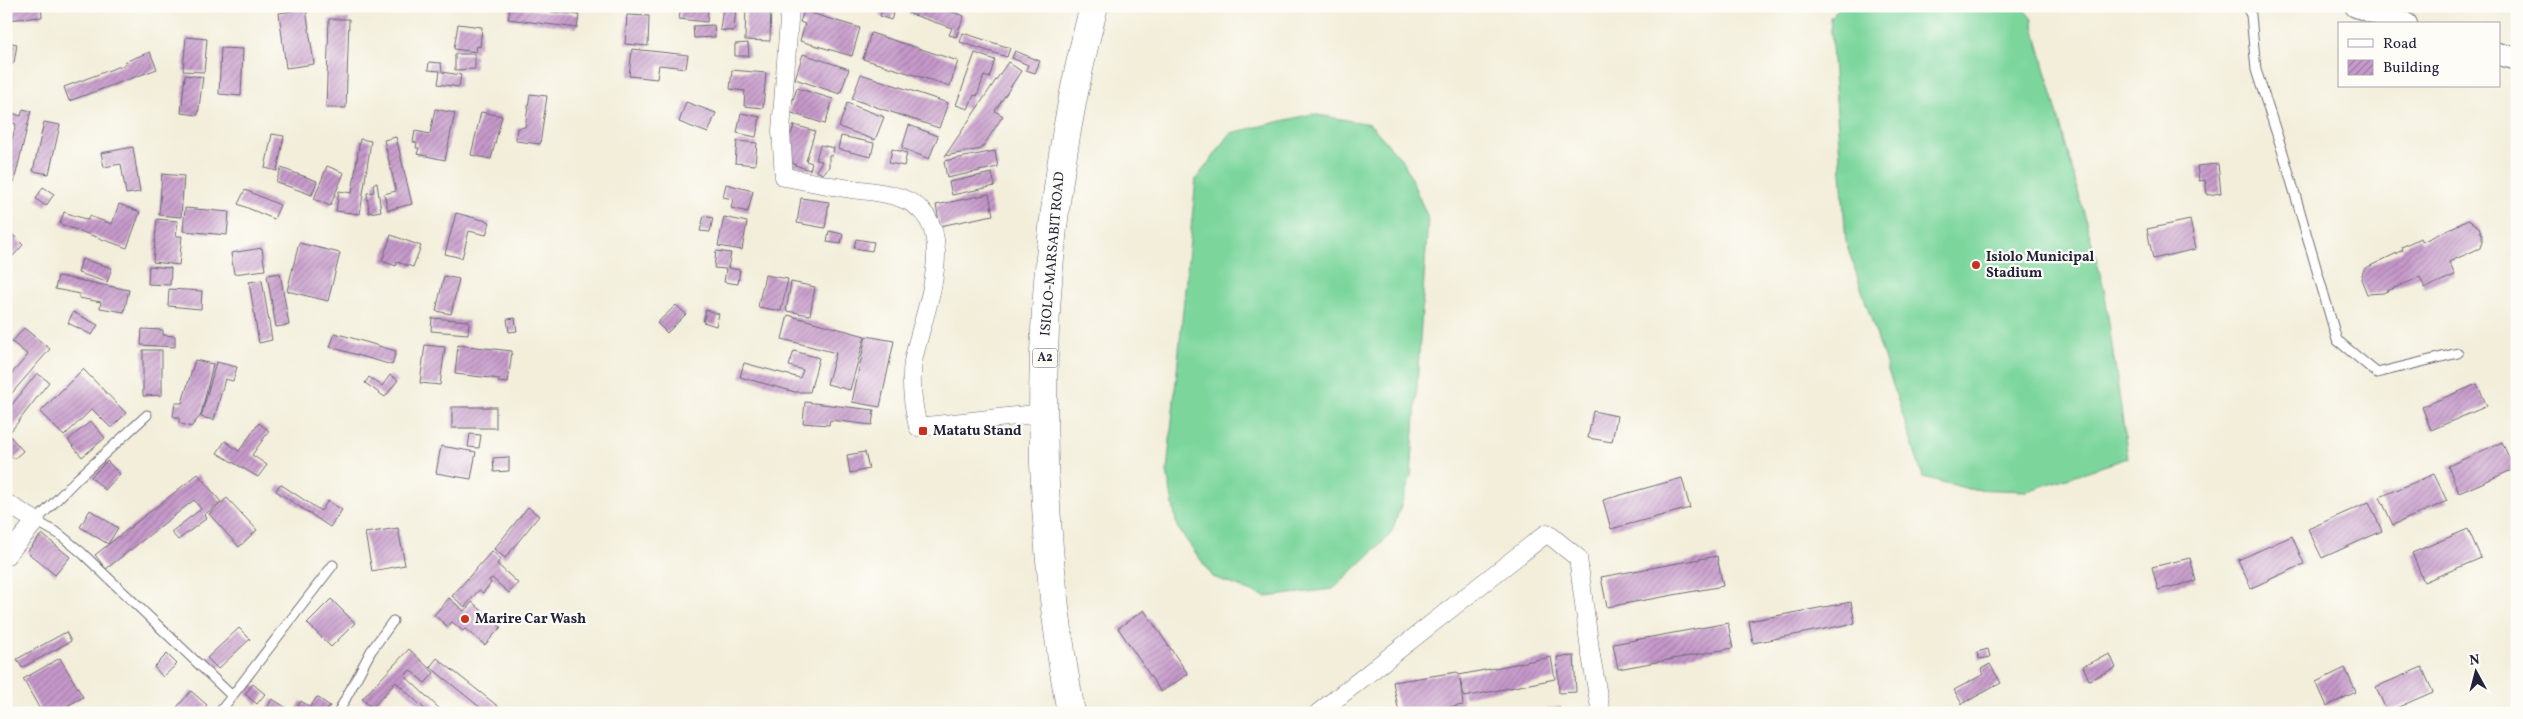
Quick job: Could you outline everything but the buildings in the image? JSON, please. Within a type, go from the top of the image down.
[{"type":"highway","name":"ISIOLO-MARSABIT ROAD","points":[[1071,713],[1048,546],[1043,468],[1043,412],[1052,235],[1061,162],[1072,102],[1094,6]]},
{"type":"street","points":[[790,6],[781,131],[784,177],[901,198],[923,211],[929,221],[936,249],[936,264],[934,284],[913,364],[912,394],[918,427],[1043,412]]},
{"type":"street","points":[[2356,6],[2400,22]]},
{"type":"street","points":[[2500,54],[2517,59]]},
{"type":"street","points":[[6,503],[36,521],[6,556]]},
{"type":"street","points":[[1318,713],[1547,533],[1578,558],[1590,650],[1601,713]]},
{"type":"lane","points":[[2246,6],[2251,15],[2256,70],[2284,156],[2337,340],[2377,373],[2458,353]]},
{"type":"lane","points":[[147,415],[76,479],[36,521],[59,534],[81,552],[231,695]]},
{"type":"lane","points":[[218,713],[332,565]]},
{"type":"lane","points":[[338,713],[372,651],[393,622]]},
{"type":"green space","name":"Isiolo Municipal Stadium","points":[[1841,6],[2021,6],[2032,19],[2104,288],[2128,458],[2027,491],[1969,489],[1923,477],[1846,242],[1830,17]]},
{"type":"green space","points":[[1312,114],[1370,124],[1404,162],[1428,218],[1411,476],[1391,534],[1333,589],[1266,597],[1213,577],[1177,527],[1167,471],[1196,179],[1231,133]]},
{"type":"place","name":"Isiolo Municipal Stadium","points":[[1976,265]]},
{"type":"place","name":"Matatu Stand","points":[[923,431]]},
{"type":"place","name":"Marire Car Wash","points":[[465,619]]}]
